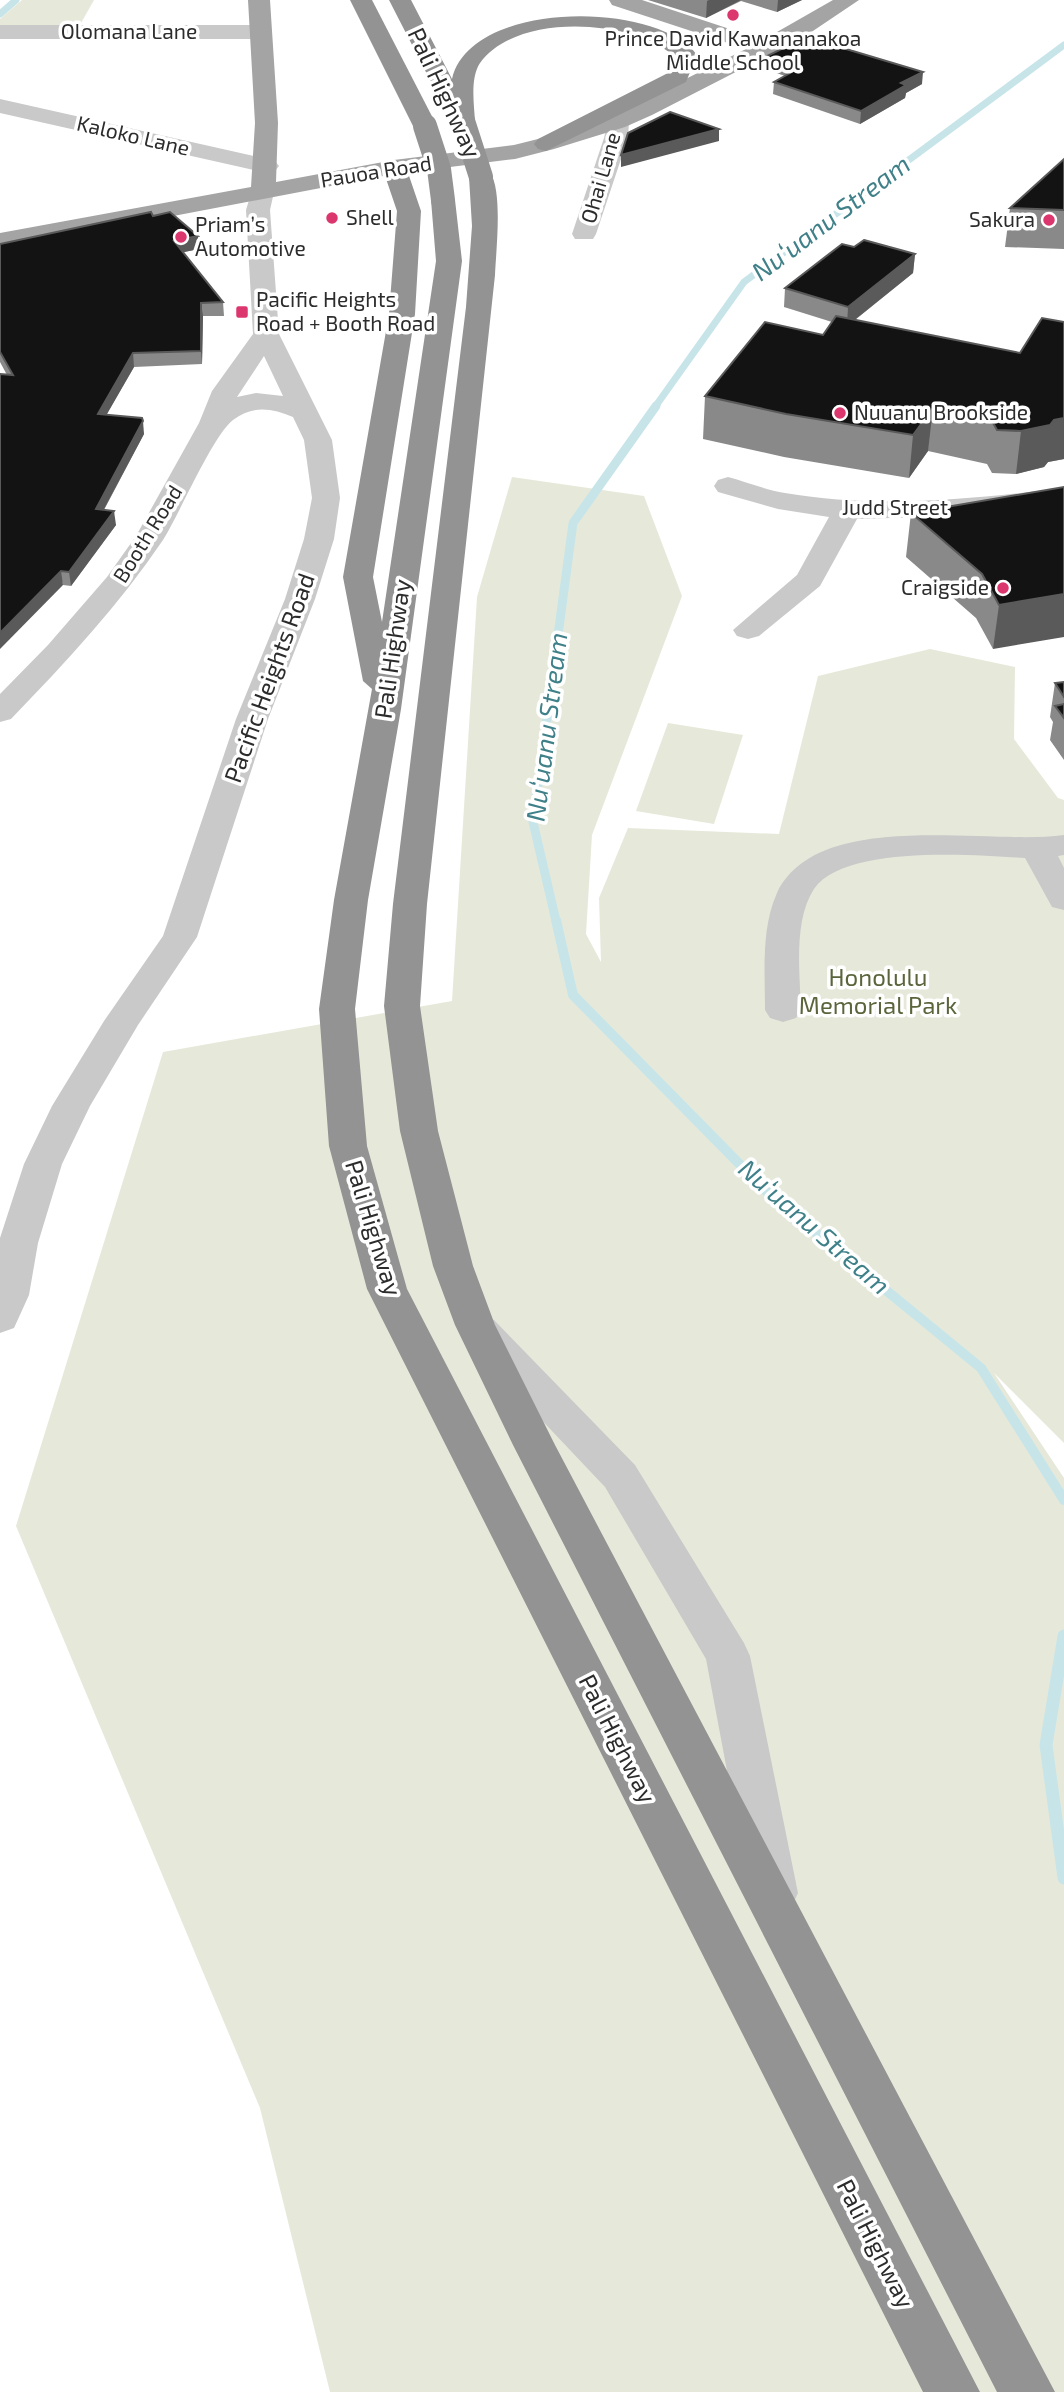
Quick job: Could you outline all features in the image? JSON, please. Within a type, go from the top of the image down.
[{"type":"highway","name":"Pali Highway","points":[[361,0],[425,126],[439,169],[449,261],[385,709],[351,900],[337,1009],[348,1146],[387,1289],[952,2392]]},
{"type":"highway","name":"Pali Highway","points":[[400,0],[463,121],[478,161],[484,196],[479,307],[410,904],[402,1006],[419,1131],[453,1266],[475,1325],[778,1916],[1027,2392]]},
{"type":"highway","points":[[463,121],[463,82],[470,60],[497,39],[520,31],[575,21],[620,22],[669,39],[686,55],[678,77],[546,144]]},
{"type":"highway","points":[[385,709],[358,577],[402,314],[409,211],[394,167]]},
{"type":"main road","name":"Pacific Heights Road","points":[[259,0],[258,32],[267,166],[262,192]]},
{"type":"main road","points":[[620,0],[765,48]]},
{"type":"main road","name":"Pauoa Road","points":[[0,241],[394,167],[515,152],[546,144],[617,122],[765,48],[848,0]]},
{"type":"street","name":"Olomana Lane","points":[[0,32],[258,32]]},
{"type":"street","name":"Kaloko Lane","points":[[0,106],[267,166]]},
{"type":"street","name":"Ohai Lane","points":[[584,234],[616,138],[617,122]]},
{"type":"street","name":"Pacific Heights Road","points":[[0,1318],[9,1295],[18,1243],[43,1164],[71,1106],[122,1021],[180,937],[252,719],[300,599],[319,539],[326,498],[318,440],[266,334],[258,210],[262,192]]},
{"type":"street","name":"Booth Road","points":[[0,712],[67,643],[118,583],[150,537],[213,423],[226,391],[266,334]]},
{"type":"street","points":[[213,423],[237,404],[274,402],[305,412]]},
{"type":"street","name":"Judd Street","points":[[728,486],[784,502],[848,509],[964,508],[1064,497]]},
{"type":"street","points":[[748,630],[810,580],[848,509]]},
{"type":"street","points":[[783,1010],[782,931],[801,880],[834,857],[908,847],[1051,847],[1064,899]]},
{"type":"street","points":[[475,1325],[620,1476],[728,1656],[778,1916]]},
{"type":"green space","points":[[22,0],[94,0],[76,32],[0,32],[0,19]]},
{"type":"green space","name":"Honolulu Memorial Park","points":[[512,477],[644,496],[682,596],[592,835],[586,934],[601,962],[599,898],[628,828],[779,834],[818,676],[930,649],[1015,667],[1014,739],[1058,798],[1064,800],[1064,1443],[994,1373],[1064,1478],[1064,2392],[330,2392],[260,2108],[16,1526],[163,1052],[452,1001],[477,597]]},
{"type":"green space","points":[[668,723],[743,735],[714,824],[636,811]]},
{"type":"building","points":[[806,37],[923,72],[901,83],[906,85],[861,111],[774,82],[799,68],[765,57]]},
{"type":"building","points":[[670,112],[719,129],[621,155],[628,133]]},
{"type":"building","points":[[1064,159],[1064,210],[1010,208]]},
{"type":"building","points":[[151,212],[153,216],[170,212],[198,236],[174,241],[223,302],[201,303],[201,351],[133,353],[98,414],[142,418],[143,421],[96,509],[114,511],[69,572],[61,571],[0,633],[0,374],[13,375],[0,352],[0,244]]},
{"type":"building","points":[[864,240],[915,254],[848,307],[785,288],[842,244],[854,247]]},
{"type":"building","points":[[836,316],[1020,353],[1042,318],[1064,322],[1064,418],[1054,420],[1050,425],[1021,431],[997,430],[992,421],[933,408],[913,435],[786,414],[705,396],[765,322],[823,335]]},
{"type":"building","points":[[1064,487],[1064,594],[999,605],[982,574],[911,513]]},
{"type":"building","points":[[1064,682],[1064,697],[1055,683]]},
{"type":"building","points":[[1064,704],[1064,718],[1055,706]]},
{"type":"waterway","points":[[0,14],[16,0]]},
{"type":"waterway","name":"Nuʻuanu Stream","points":[[655,407],[744,282],[1064,45]]},
{"type":"waterway","name":"Nuʻuanu Stream","points":[[556,921],[533,822],[573,523],[656,406]]},
{"type":"waterway","name":"Nuʻuanu Stream","points":[[556,920],[573,995],[771,1196],[981,1368],[1064,1500]]},
{"type":"waterway","name":"Nuʻuanu Stream","points":[[1064,1636],[1046,1745],[1064,1878]]},
{"type":"place","name":"Prince David Kawananakoa Middle School","points":[[733,15]]},
{"type":"place","name":"Shell","points":[[332,218]]},
{"type":"place","name":"Sakura","points":[[1049,220]]},
{"type":"place","name":"Priam’s Automotive","points":[[181,237]]},
{"type":"place","name":"Pacific Heights Road + Booth Road","points":[[242,312]]},
{"type":"place","name":"Nuuanu Brookside","points":[[840,413]]},
{"type":"place","name":"Craigside","points":[[1003,588]]}]
